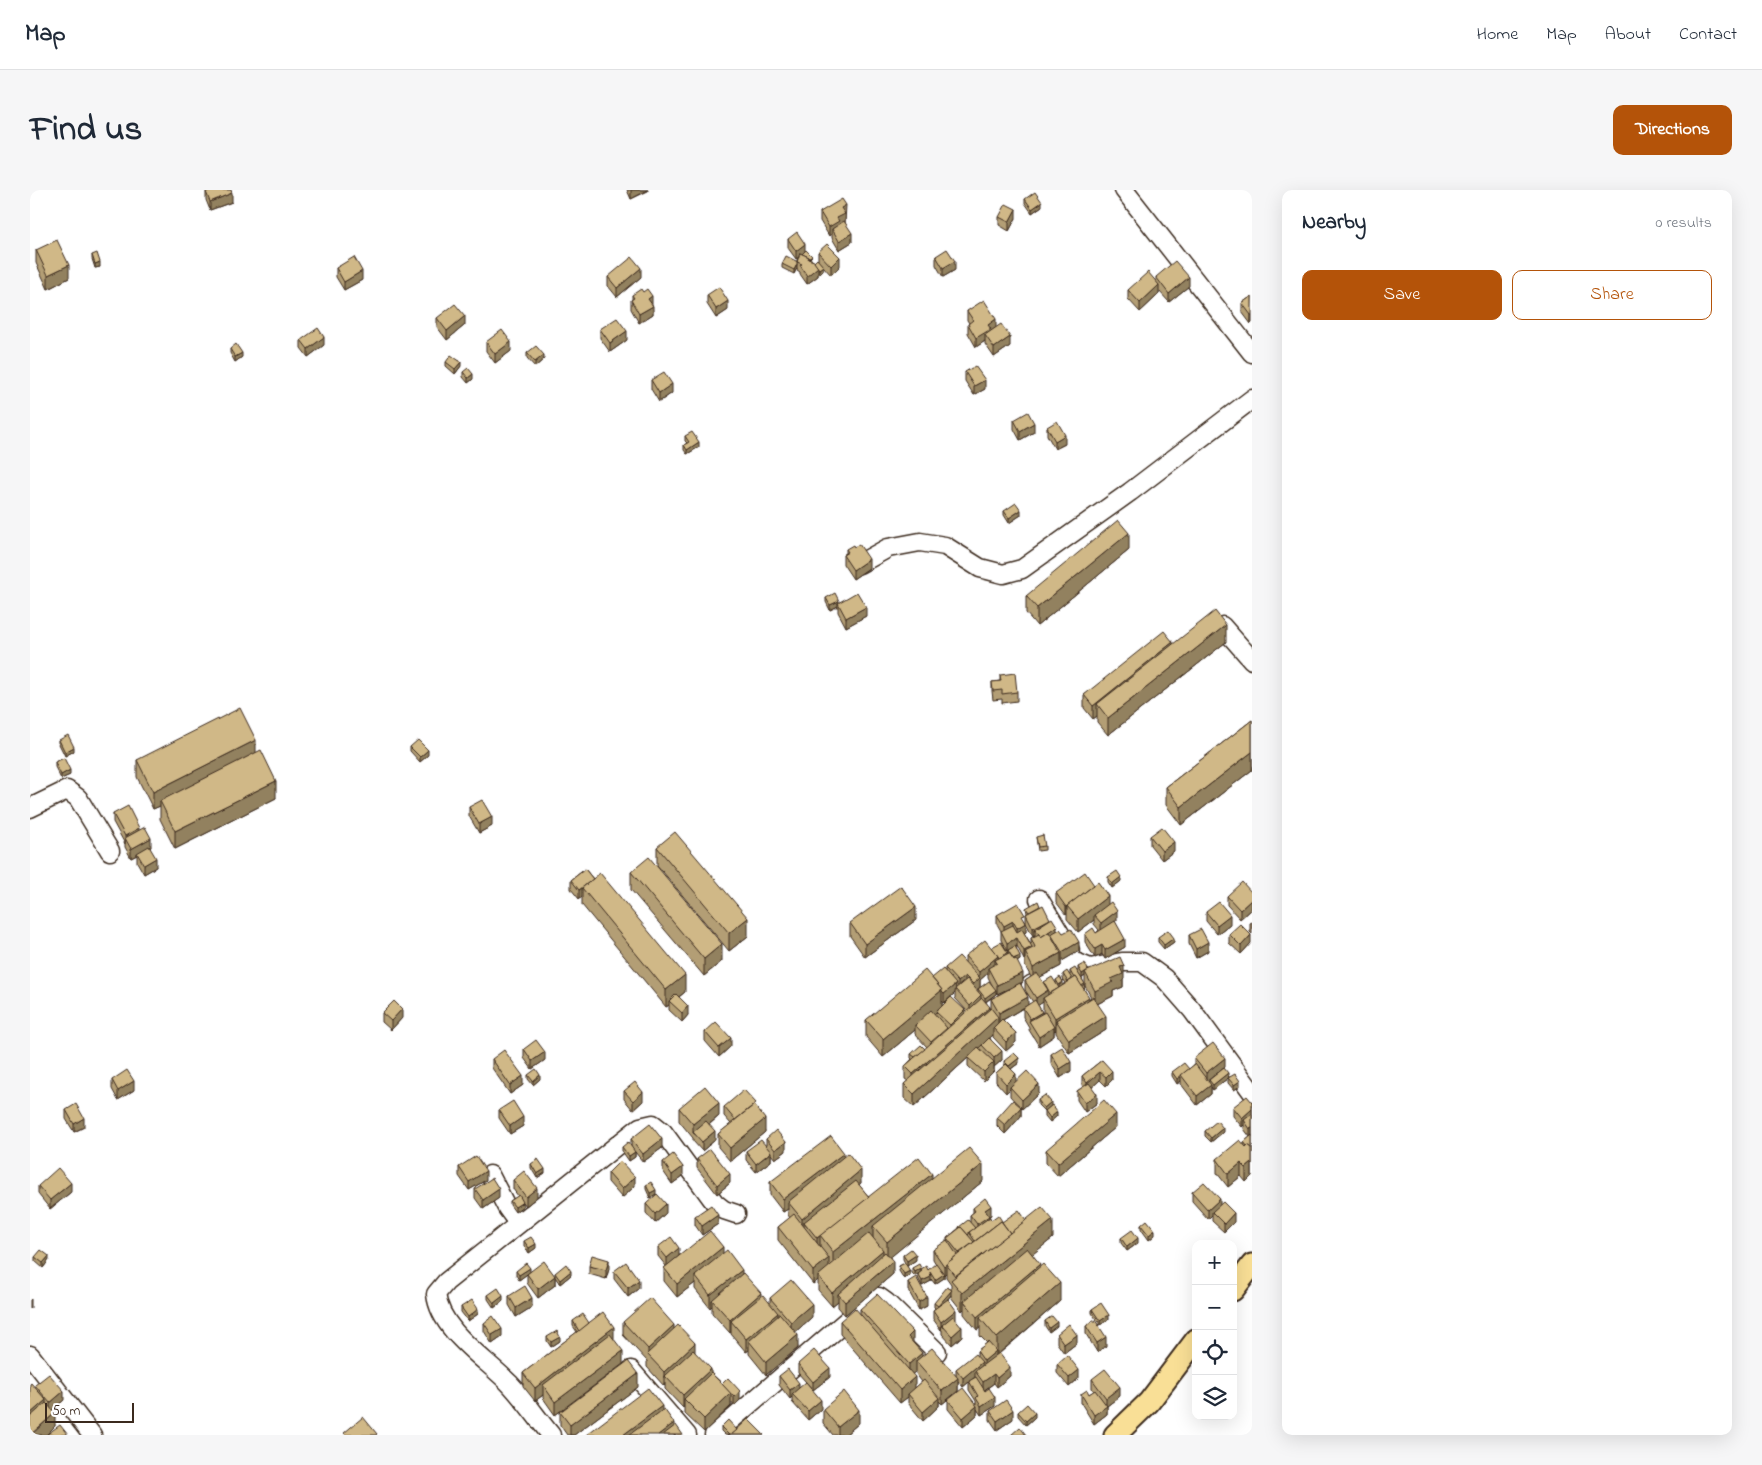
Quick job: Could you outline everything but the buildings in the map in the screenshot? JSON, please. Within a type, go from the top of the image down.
[{"type":"main road","points":[[1237,1285],[1252,1265]]},
{"type":"main road","points":[[1115,1435],[1149,1402],[1192,1345]]},
{"type":"street","points":[[1124,190],[1252,353]]},
{"type":"street","points":[[860,564],[888,548],[920,542],[945,546],[980,568],[1003,574],[1022,569],[1130,492],[1252,399]]},
{"type":"street","points":[[1222,626],[1252,660]]},
{"type":"street","points":[[30,808],[67,790],[78,798],[110,851]]},
{"type":"street","points":[[1039,899],[1078,963],[1090,968],[1122,962],[1142,962],[1164,978],[1192,1010],[1252,1092]]},
{"type":"street","points":[[1031,985],[1078,963]]},
{"type":"street","points":[[551,1435],[512,1386],[453,1330],[437,1304],[436,1294],[446,1282],[640,1127],[653,1124],[663,1132],[715,1203],[724,1210],[736,1214]]},
{"type":"street","points":[[490,1175],[507,1208],[518,1224]]},
{"type":"street","points":[[714,1435],[874,1297],[886,1302],[937,1352]]},
{"type":"street","points":[[30,1355],[92,1435]]},
{"type":"street","points":[[632,1370],[686,1435]]}]
